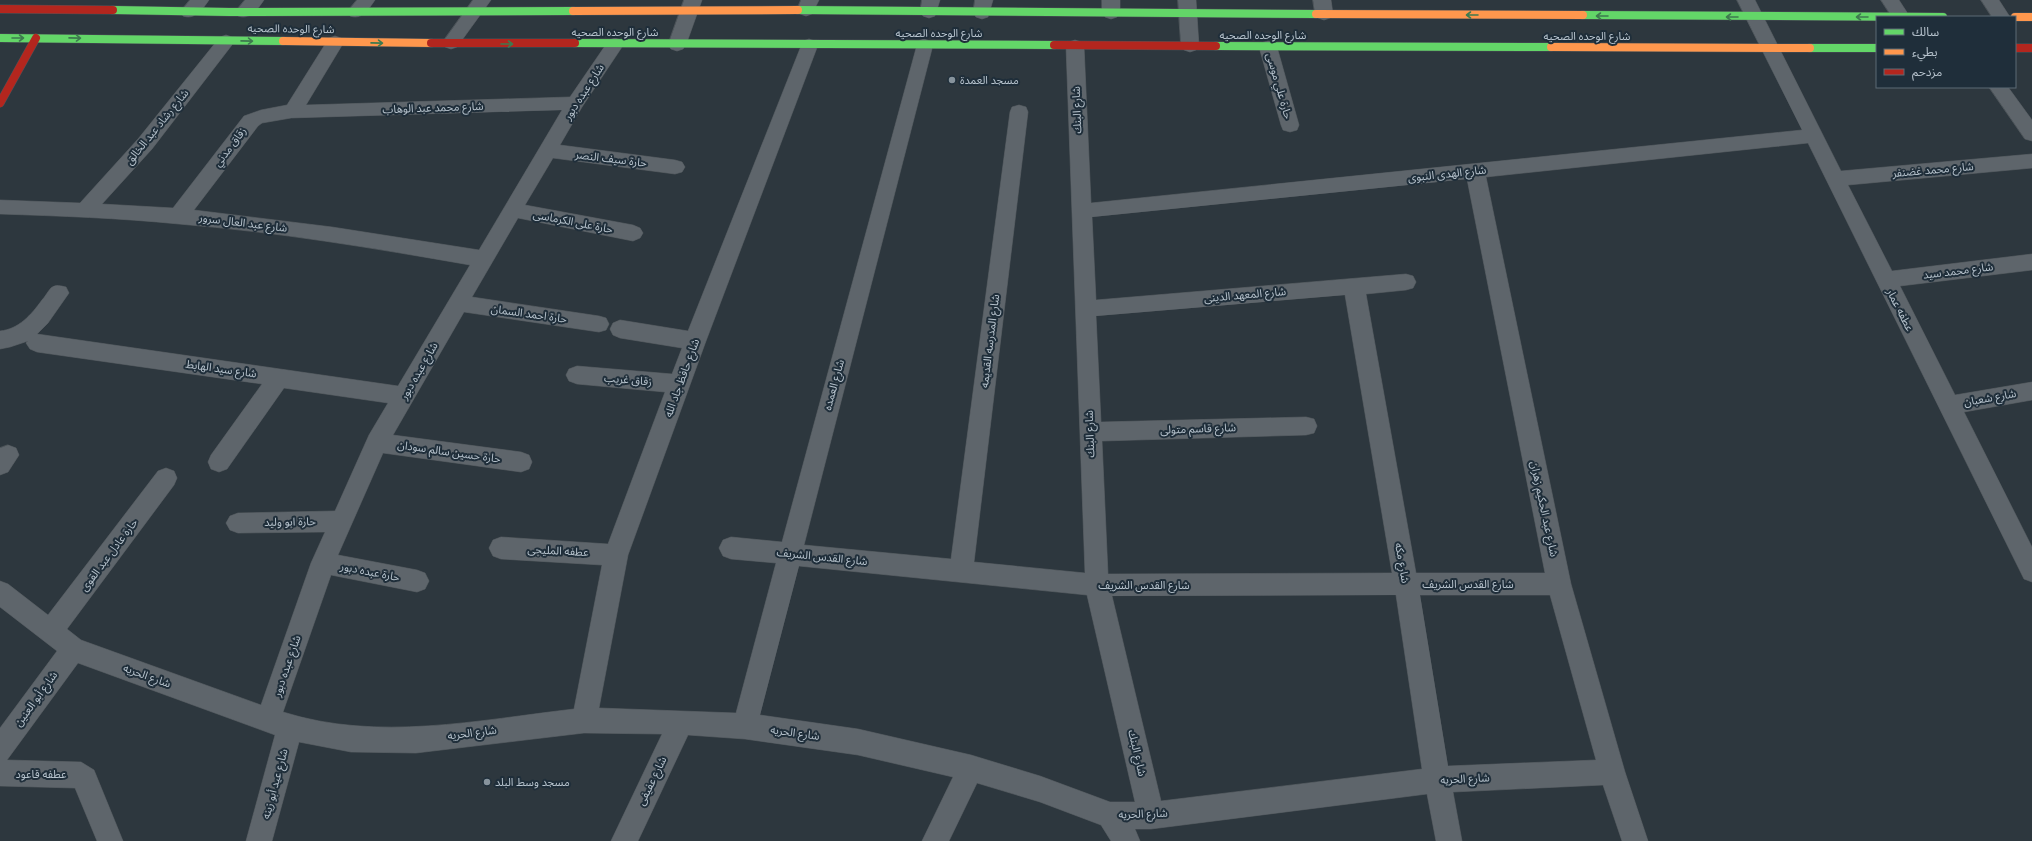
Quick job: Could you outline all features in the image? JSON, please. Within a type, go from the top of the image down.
[{"type":"main road","points":[[29,9],[35,0]]},
{"type":"main road","points":[[69,9],[75,0]]},
{"type":"main road","name":"شارع الوحده الصحيه","points":[[0,9],[195,6],[243,8],[361,6],[691,5],[1187,6],[1298,17],[1323,7],[1754,17],[1876,17]]},
{"type":"main road","points":[[220,33],[243,8]]},
{"type":"main road","points":[[2016,17],[2032,17]]},
{"type":"main road","name":"شارع الوحده الصحيه","points":[[0,38],[220,33],[335,42],[1268,47],[1876,48]]},
{"type":"main road","points":[[1300,34],[1301,47]]},
{"type":"main road","points":[[0,103],[36,38]]},
{"type":"main road","points":[[2016,48],[2032,48]]},
{"type":"street","name":"عطفه عمار","points":[[1746,0],[1768,48],[1834,180],[2032,571]]},
{"type":"street","points":[[1890,0],[1900,16]]},
{"type":"street","points":[[1990,0],[2000,16]]},
{"type":"street","points":[[677,44],[691,5]]},
{"type":"street","points":[[451,43],[477,6]]},
{"type":"street","points":[[1187,6],[1190,46]]},
{"type":"street","name":"شارع رشاد عبد الخالق","points":[[85,210],[145,144],[220,33]]},
{"type":"street","points":[[292,112],[296,108],[335,42]]},
{"type":"street","name":"شارع عبده دبور","points":[[279,724],[323,562],[377,442],[575,103],[615,44]]},
{"type":"street","name":"شارع حافظ جاد الله","points":[[584,720],[616,555],[695,341],[809,45]]},
{"type":"street","name":"شارع العمده","points":[[745,726],[924,45]]},
{"type":"street","name":"شارع البنك","points":[[1075,46],[1097,585],[1152,816]]},
{"type":"street","name":"حارة علي موسى","points":[[1268,47],[1290,125]]},
{"type":"street","points":[[1999,88],[2032,134]]},
{"type":"street","name":"شارع محمد عبد الوهاب","points":[[292,112],[575,103]]},
{"type":"street","name":"زقاق مدني","points":[[178,216],[251,121],[258,117],[292,112]]},
{"type":"street","name":"شارع المدرسه القديمه","points":[[961,570],[1019,112]]},
{"type":"street","name":"شارع الهدى النبوى","points":[[1081,211],[1812,136]]},
{"type":"street","name":"حارة سيف النصر","points":[[548,150],[675,167]]},
{"type":"street","name":"شارع محمد غضنفر","points":[[1834,180],[2032,161]]},
{"type":"street","name":"شارع عبد الحكيم زهران","points":[[1475,171],[1559,584],[1612,772],[1635,841]]},
{"type":"street","name":"شارع عبد العال سرور","points":[[0,207],[85,210],[178,216],[354,237],[484,259]]},
{"type":"street","name":"حارة على الكرماسى","points":[[513,210],[633,234]]},
{"type":"street","name":"شارع محمد سيد","points":[[1885,280],[2032,262]]},
{"type":"street","name":"شارع المعهد الدينى","points":[[1085,309],[1406,282]]},
{"type":"street","name":"شارع مكه","points":[[1354,286],[1406,584],[1437,780],[1449,841]]},
{"type":"street","points":[[0,340],[15,338],[30,330],[59,293]]},
{"type":"street","name":"حارة احمد السمان","points":[[458,303],[599,324]]},
{"type":"street","points":[[620,329],[695,341]]},
{"type":"street","name":"شارع سيد الهابط","points":[[37,343],[404,396]]},
{"type":"street","name":"زقاق غريب","points":[[577,375],[679,384]]},
{"type":"street","points":[[219,462],[279,378]]},
{"type":"street","name":"شارع شعبان","points":[[1949,405],[2032,390]]},
{"type":"street","name":"شارع قاسم متولى","points":[[1090,432],[1306,426]]},
{"type":"street","name":"حارة حسين سالم سودان","points":[[377,442],[521,462]]},
{"type":"street","name":"حارة عادل عبد القوى","points":[[51,631],[166,478]]},
{"type":"street","name":"حارة ابو وليد","points":[[238,523],[341,521]]},
{"type":"street","name":"عطفه المليجى","points":[[501,548],[616,555]]},
{"type":"street","name":"شارع القدس الشريف","points":[[731,548],[961,570],[1097,585],[1559,584]]},
{"type":"street","name":"حارة عبده دبور","points":[[323,562],[417,581]]},
{"type":"street","name":"شارع الحريه","points":[[0,592],[73,649],[279,724],[351,739],[416,740],[584,720],[681,722],[745,726],[858,742],[971,768],[1040,789],[1110,815],[1152,816],[1437,780],[1612,772]]},
{"type":"street","name":"شارع أبو العنين","points":[[0,750],[73,649]]},
{"type":"street","name":"شارع عفيفى","points":[[624,841],[681,722]]},
{"type":"street","name":"شارع عيد أبو زينه","points":[[259,841],[279,724]]},
{"type":"street","points":[[935,841],[971,768]]},
{"type":"street","name":"عطفه قاعود","points":[[0,773],[81,775],[85,779],[110,841]]},
{"type":"street","points":[[1110,815],[1127,841]]},
{"type":"traffic: fast","points":[[113,10],[229,12],[573,11]]},
{"type":"traffic: fast","points":[[798,10],[1316,14]]},
{"type":"traffic: fast","points":[[1583,15],[1876,17]]},
{"type":"traffic: fast","points":[[0,38],[283,41]]},
{"type":"traffic: fast","points":[[575,43],[1054,45]]},
{"type":"traffic: fast","points":[[1216,46],[1551,47]]},
{"type":"traffic: fast","points":[[1810,48],[1876,48]]},
{"type":"traffic: slow","points":[[573,11],[798,10]]},
{"type":"traffic: slow","points":[[1316,14],[1583,15]]},
{"type":"traffic: slow","points":[[2016,17],[2032,17]]},
{"type":"traffic: slow","points":[[283,41],[431,43]]},
{"type":"traffic: slow","points":[[1551,47],[1810,48]]},
{"type":"traffic: jam","points":[[0,9],[113,10]]},
{"type":"traffic: jam","points":[[0,103],[36,38]]},
{"type":"traffic: jam","points":[[431,43],[575,43]]},
{"type":"traffic: jam","points":[[1054,45],[1216,46]]},
{"type":"traffic: jam","points":[[2016,48],[2032,48]]},
{"type":"place","name":"مسجد العمدة","points":[[952,80]]},
{"type":"place","name":"مسجد وسط البلد","points":[[487,782]]}]
